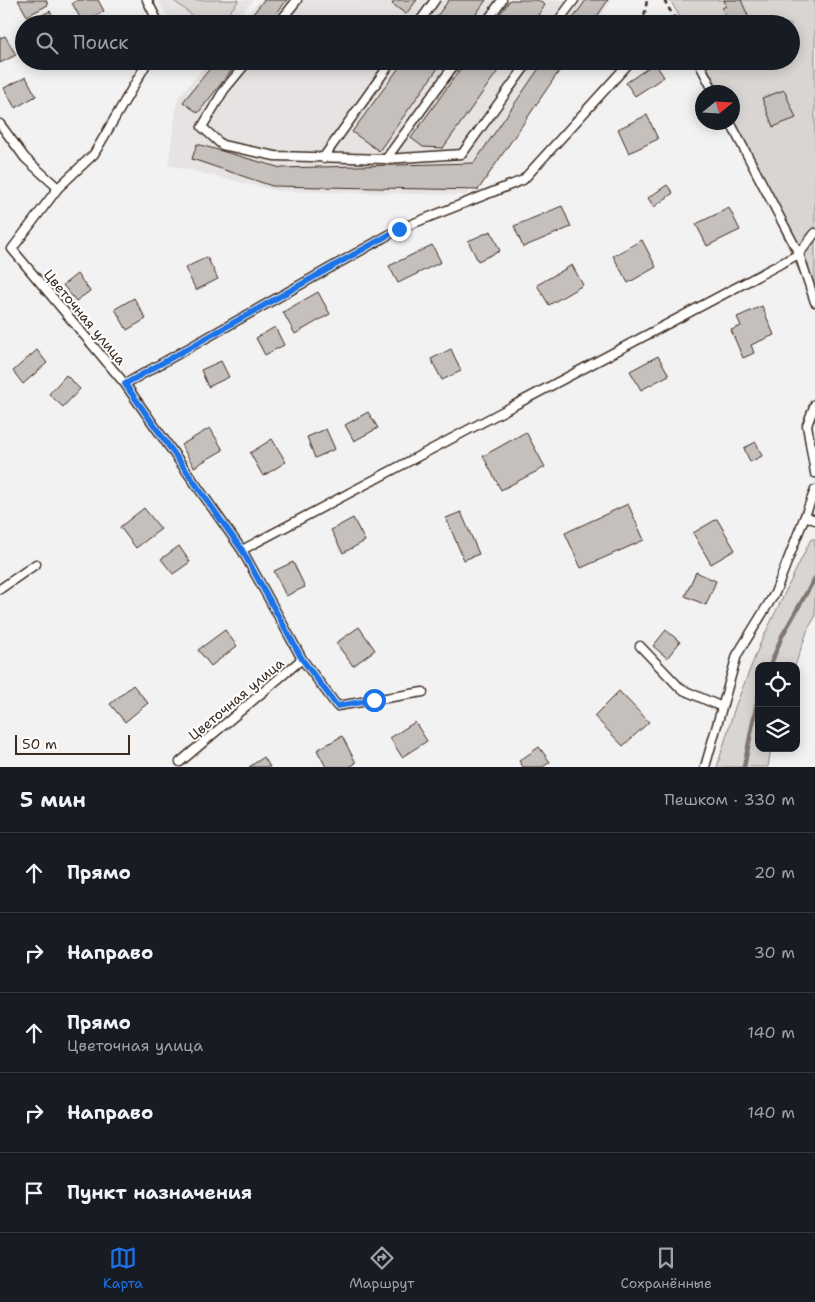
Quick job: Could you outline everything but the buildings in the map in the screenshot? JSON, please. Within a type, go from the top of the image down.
[{"type":"lane","points":[[148,0],[155,15]]},
{"type":"lane","points":[[285,15],[297,0]]},
{"type":"lane","points":[[424,15],[435,0]]},
{"type":"lane","points":[[491,15],[502,0]]},
{"type":"lane","points":[[562,0],[572,2],[563,15]]},
{"type":"lane","points":[[0,124],[25,158],[58,188],[94,154],[143,70]]},
{"type":"lane","points":[[241,70],[224,90],[202,127],[222,145],[275,156],[386,159],[462,154],[523,70]]},
{"type":"lane","points":[[323,158],[386,70]]},
{"type":"lane","points":[[386,159],[450,70]]},
{"type":"lane","points":[[125,384],[399,229],[523,180],[623,70]]},
{"type":"lane","points":[[703,70],[710,85]]},
{"type":"lane","points":[[734,130],[799,254],[815,302]]},
{"type":"lane","name":"Цветочная улица","points":[[58,188],[12,249],[125,384],[242,550],[302,659],[180,762]]},
{"type":"lane","points":[[242,550],[799,254],[815,234]]},
{"type":"lane","points":[[815,404],[806,425],[815,473]]},
{"type":"lane","points":[[705,767],[737,654],[775,593],[815,490]]},
{"type":"lane","points":[[805,516],[815,520]]},
{"type":"lane","points":[[0,589],[36,564]]},
{"type":"lane","points":[[640,646],[681,688],[722,707]]},
{"type":"lane","points":[[302,659],[337,706],[423,692]]},
{"type":"path","points":[[644,15],[647,0]]},
{"type":"path","points":[[664,0],[673,15]]},
{"type":"shaded area","points":[[158,0],[253,0],[240,15],[167,15]]},
{"type":"shaded area","points":[[173,0],[239,0],[227,15],[192,15]]},
{"type":"shaded area","points":[[260,0],[612,0],[601,15],[248,15]]},
{"type":"shaded area","points":[[670,0],[815,0],[815,307],[737,130],[740,130],[740,85],[716,85],[709,70],[800,70],[800,15],[679,15]]},
{"type":"shaded area","points":[[201,70],[559,70],[466,195],[277,191],[168,165],[178,98]]},
{"type":"shaded area","points":[[811,539],[815,539],[815,617],[808,629],[796,662],[755,662],[755,752],[770,752],[768,767],[717,767],[735,707],[760,644]]},
{"type":"waterway","points":[[772,662],[782,636],[815,578]]},
{"type":"waterway","points":[[744,767],[756,707]]},
{"type":"route","points":[[374,700],[337,706],[302,659],[242,550],[125,384],[399,229]]}]
